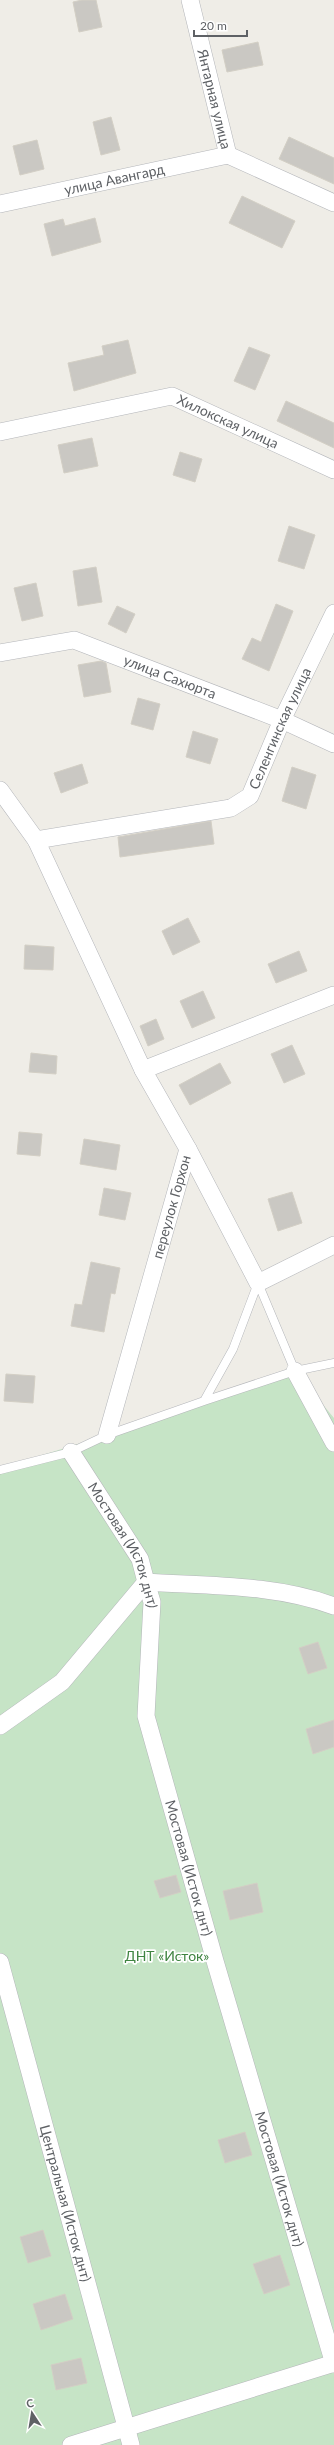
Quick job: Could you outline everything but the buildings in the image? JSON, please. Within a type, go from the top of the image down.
[{"type":"street","name":"Янтарная улица","points":[[190,0],[228,155],[334,203]]},
{"type":"street","name":"улица Авангард","points":[[0,204],[228,155]]},
{"type":"street","name":"Хилокская улица","points":[[0,432],[172,396],[334,470]]},
{"type":"street","name":"Селенгинская улица","points":[[36,840],[231,808],[250,796],[282,720],[334,613]]},
{"type":"street","name":"улица Сахюрта","points":[[0,653],[74,640],[282,720],[334,744]]},
{"type":"street","name":"переулок Горхон","points":[[0,790],[36,840],[143,1070],[188,1149],[107,1435]]},
{"type":"street","points":[[143,1070],[334,995]]},
{"type":"street","points":[[188,1149],[258,1283],[334,1245]]},
{"type":"street","points":[[295,1371],[334,1443]]},
{"type":"street","name":"Мостовая (Исток днт)","points":[[71,1452],[140,1559],[152,1602],[146,1716],[215,1961],[334,2363]]},
{"type":"street","points":[[0,1726],[62,1682],[146,1582],[244,1588],[317,1600],[334,1606]]},
{"type":"street","name":"Центральная (Исток днт)","points":[[0,1962],[132,2445]]},
{"type":"street","points":[[71,2445],[334,2363]]},
{"type":"lane","points":[[258,1283],[295,1371]]},
{"type":"lane","points":[[204,1401],[233,1349],[258,1283]]},
{"type":"lane","points":[[0,1470],[71,1452],[107,1435],[204,1401],[295,1371],[334,1363]]},
{"type":"green space","name":"ДНТ «Исток»","points":[[295,1371],[334,1418],[334,2445],[0,2445],[0,1468],[107,1435]]}]
